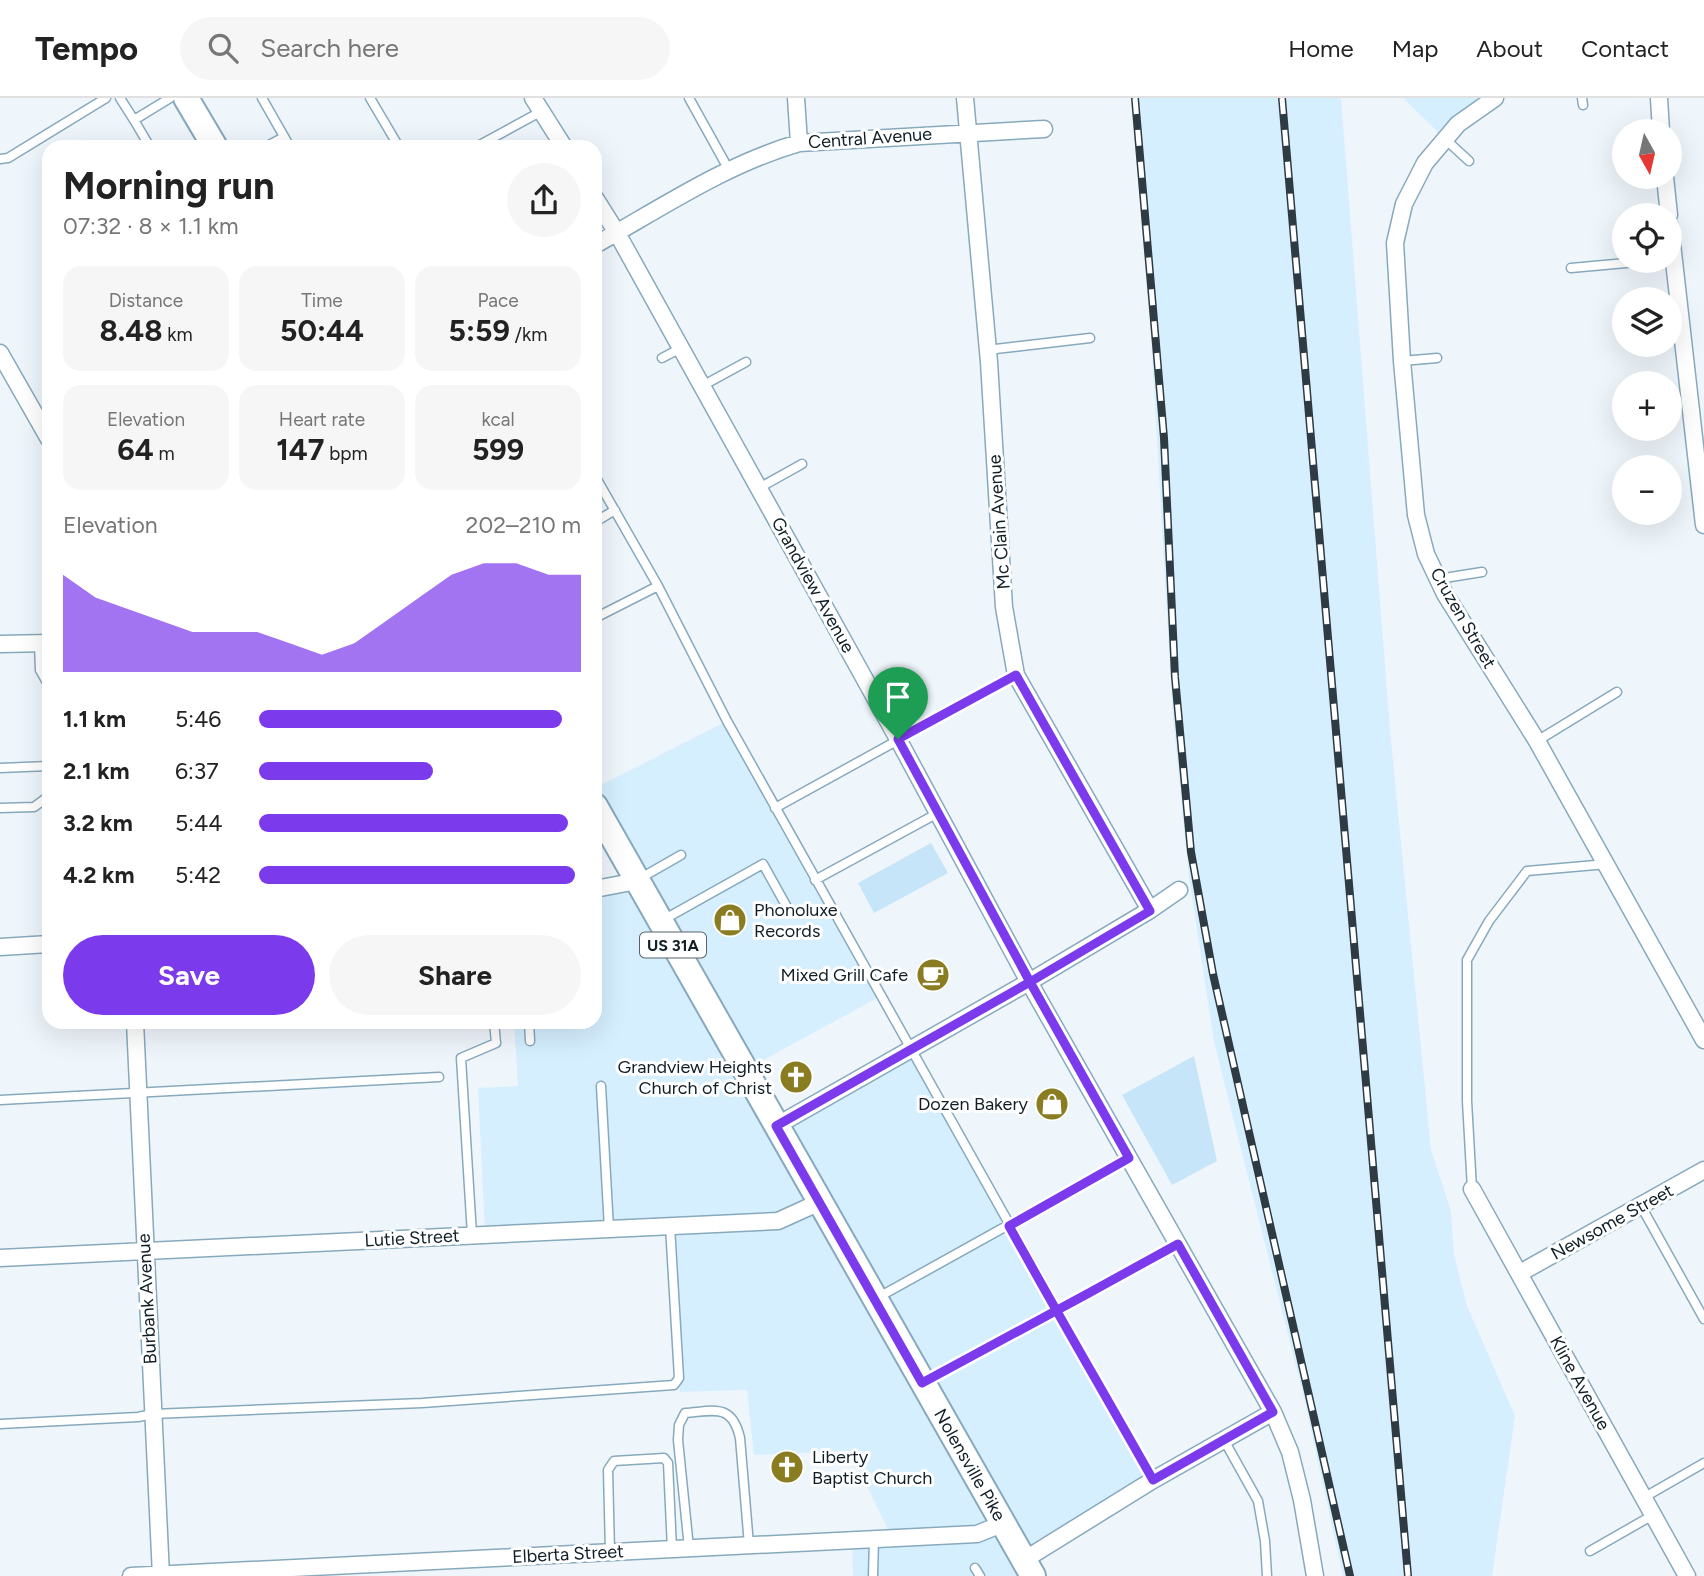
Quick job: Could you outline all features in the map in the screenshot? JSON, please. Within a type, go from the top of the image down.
[{"type":"main road","points":[[186,98],[211,140]]},
{"type":"main road","name":"Nolensville Pike","points":[[602,818],[1028,1568]]},
{"type":"street","points":[[796,98],[799,143]]},
{"type":"street","name":"Mc Clain Avenue","points":[[965,98],[987,350],[1004,607],[1016,675],[1150,911]]},
{"type":"street","name":"Cruzen Street","points":[[1495,98],[1470,114],[1444,138],[1412,185],[1404,204],[1395,243],[1402,361],[1416,515],[1426,554],[1444,594],[1537,741],[1704,1040]]},
{"type":"street","points":[[1658,98],[1660,119]]},
{"type":"street","points":[[538,105],[560,140]]},
{"type":"street","name":"Central Avenue","points":[[602,242],[729,170],[768,152],[799,143],[1044,129]]},
{"type":"street","name":"Grandview Avenue","points":[[602,209],[898,739],[1030,982],[1273,1412],[1293,1464],[1315,1576]]},
{"type":"street","points":[[1673,273],[1704,525]]},
{"type":"street","points":[[0,353],[42,427]]},
{"type":"street","points":[[0,644],[42,643]]},
{"type":"street","points":[[602,888],[637,881]]},
{"type":"street","points":[[776,1126],[1030,982],[1150,911],[1178,890]]},
{"type":"street","points":[[0,947],[42,944]]},
{"type":"street","name":"Burbank Avenue","points":[[135,1029],[161,1575]]},
{"type":"street","name":"Newsome Street","points":[[1520,1273],[1704,1170]]},
{"type":"street","name":"Kline Avenue","points":[[1472,1189],[1687,1576]]},
{"type":"street","name":"Lutie Street","points":[[0,1258],[778,1221],[820,1202]]},
{"type":"street","points":[[1028,1568],[1153,1480],[1273,1412]]},
{"type":"street","name":"Elberta Street","points":[[131,1576],[976,1534],[1002,1524]]},
{"type":"lane","points":[[4,158],[106,98]]},
{"type":"lane","points":[[120,98],[146,140]]},
{"type":"lane","points":[[134,120],[170,98]]},
{"type":"lane","points":[[262,98],[286,140]]},
{"type":"lane","points":[[370,98],[395,140]]},
{"type":"lane","points":[[689,98],[729,170]]},
{"type":"lane","points":[[486,140],[538,105]]},
{"type":"lane","points":[[278,140],[284,137]]},
{"type":"lane","points":[[1444,138],[1469,160]]},
{"type":"lane","points":[[1571,268],[1612,264]]},
{"type":"lane","points":[[987,350],[1090,338]]},
{"type":"lane","points":[[662,358],[681,348]]},
{"type":"lane","points":[[1402,361],[1437,358]]},
{"type":"lane","points":[[702,386],[746,362]]},
{"type":"lane","points":[[759,488],[802,464]]},
{"type":"lane","points":[[602,488],[658,586],[775,808],[1153,1480]]},
{"type":"lane","points":[[602,518],[615,510]]},
{"type":"lane","points":[[1438,579],[1482,572]]},
{"type":"lane","points":[[602,614],[658,586]]},
{"type":"lane","points":[[42,656],[42,674]]},
{"type":"lane","points":[[775,808],[1016,675]]},
{"type":"lane","points":[[1537,741],[1617,692]]},
{"type":"lane","points":[[0,768],[42,766]]},
{"type":"lane","points":[[0,808],[34,807],[42,801]]},
{"type":"lane","points":[[816,880],[938,813]]},
{"type":"lane","points":[[637,881],[681,855]]},
{"type":"lane","points":[[660,921],[762,864],[788,909]]},
{"type":"lane","points":[[1472,1189],[1467,1101],[1467,960],[1489,921],[1528,872],[1608,864]]},
{"type":"lane","points":[[472,1235],[461,1058],[496,1043],[495,1029]]},
{"type":"lane","points":[[529,1029],[530,1041]]},
{"type":"lane","points":[[0,1100],[439,1077]]},
{"type":"lane","points":[[601,1086],[609,1228]]},
{"type":"lane","points":[[874,1299],[1129,1158]]},
{"type":"lane","points":[[1641,1206],[1704,1319]]},
{"type":"lane","points":[[0,1424],[153,1414],[422,1403],[674,1385],[679,1378],[670,1226]]},
{"type":"lane","points":[[922,1383],[1178,1244]]},
{"type":"lane","points":[[689,1548],[678,1440],[680,1424],[685,1413],[721,1410],[731,1416],[737,1425],[740,1438],[749,1545]]},
{"type":"lane","points":[[1224,1440],[1258,1501],[1265,1541],[1266,1576]]},
{"type":"lane","points":[[610,1552],[608,1470],[614,1461],[652,1458],[664,1458],[668,1463],[672,1549]]},
{"type":"lane","points":[[1643,1498],[1704,1463]]},
{"type":"lane","points":[[1590,1551],[1654,1516]]},
{"type":"lane","points":[[873,1576],[874,1539]]},
{"type":"shaded area","points":[[1131,98],[1341,98],[1390,730],[1431,1150],[1451,1211],[1454,1255],[1467,1306],[1515,1416],[1492,1576],[1343,1576],[1304,1398],[1214,1042],[1189,877],[1173,718],[1149,302]]},
{"type":"shaded area","points":[[1403,98],[1495,98],[1444,138]]},
{"type":"shaded area","points":[[727,721],[881,996],[745,1070],[776,1126],[911,1050],[1153,1480],[1024,1560],[1033,1576],[853,1576],[852,1540],[892,1538],[850,1451],[754,1455],[747,1390],[680,1392],[670,1226],[485,1234],[478,1088],[518,1086],[514,1029],[602,1029],[602,888],[637,881],[602,818],[602,784]]},
{"type":"shaded area","points":[[931,843],[948,873],[874,913],[858,883]]},
{"type":"shaded area","points":[[1194,1056],[1217,1161],[1172,1185],[1122,1095]]},
{"type":"railway","points":[[1135,98],[1164,438],[1175,677],[1191,852],[1213,974],[1350,1576]]},
{"type":"railway","points":[[1282,98],[1408,1576]]},
{"type":"place","name":"Phonoluxe Records","points":[[730,920]]},
{"type":"place","name":"Mixed Grill Cafe","points":[[933,975]]},
{"type":"place","name":"Grandview Heights Church of Christ","points":[[796,1077]]},
{"type":"place","name":"Dozen Bakery","points":[[1052,1104]]},
{"type":"place","name":"Liberty Baptist Church","points":[[787,1467]]},
{"type":"route","points":[[898,739],[1016,675],[1150,911],[1030,982],[1129,1158],[1009,1226],[1016,1240],[1057,1311],[1105,1395],[1153,1480],[1273,1412],[1178,1244],[1057,1311],[922,1383],[776,1126],[1030,982],[898,739]]}]
